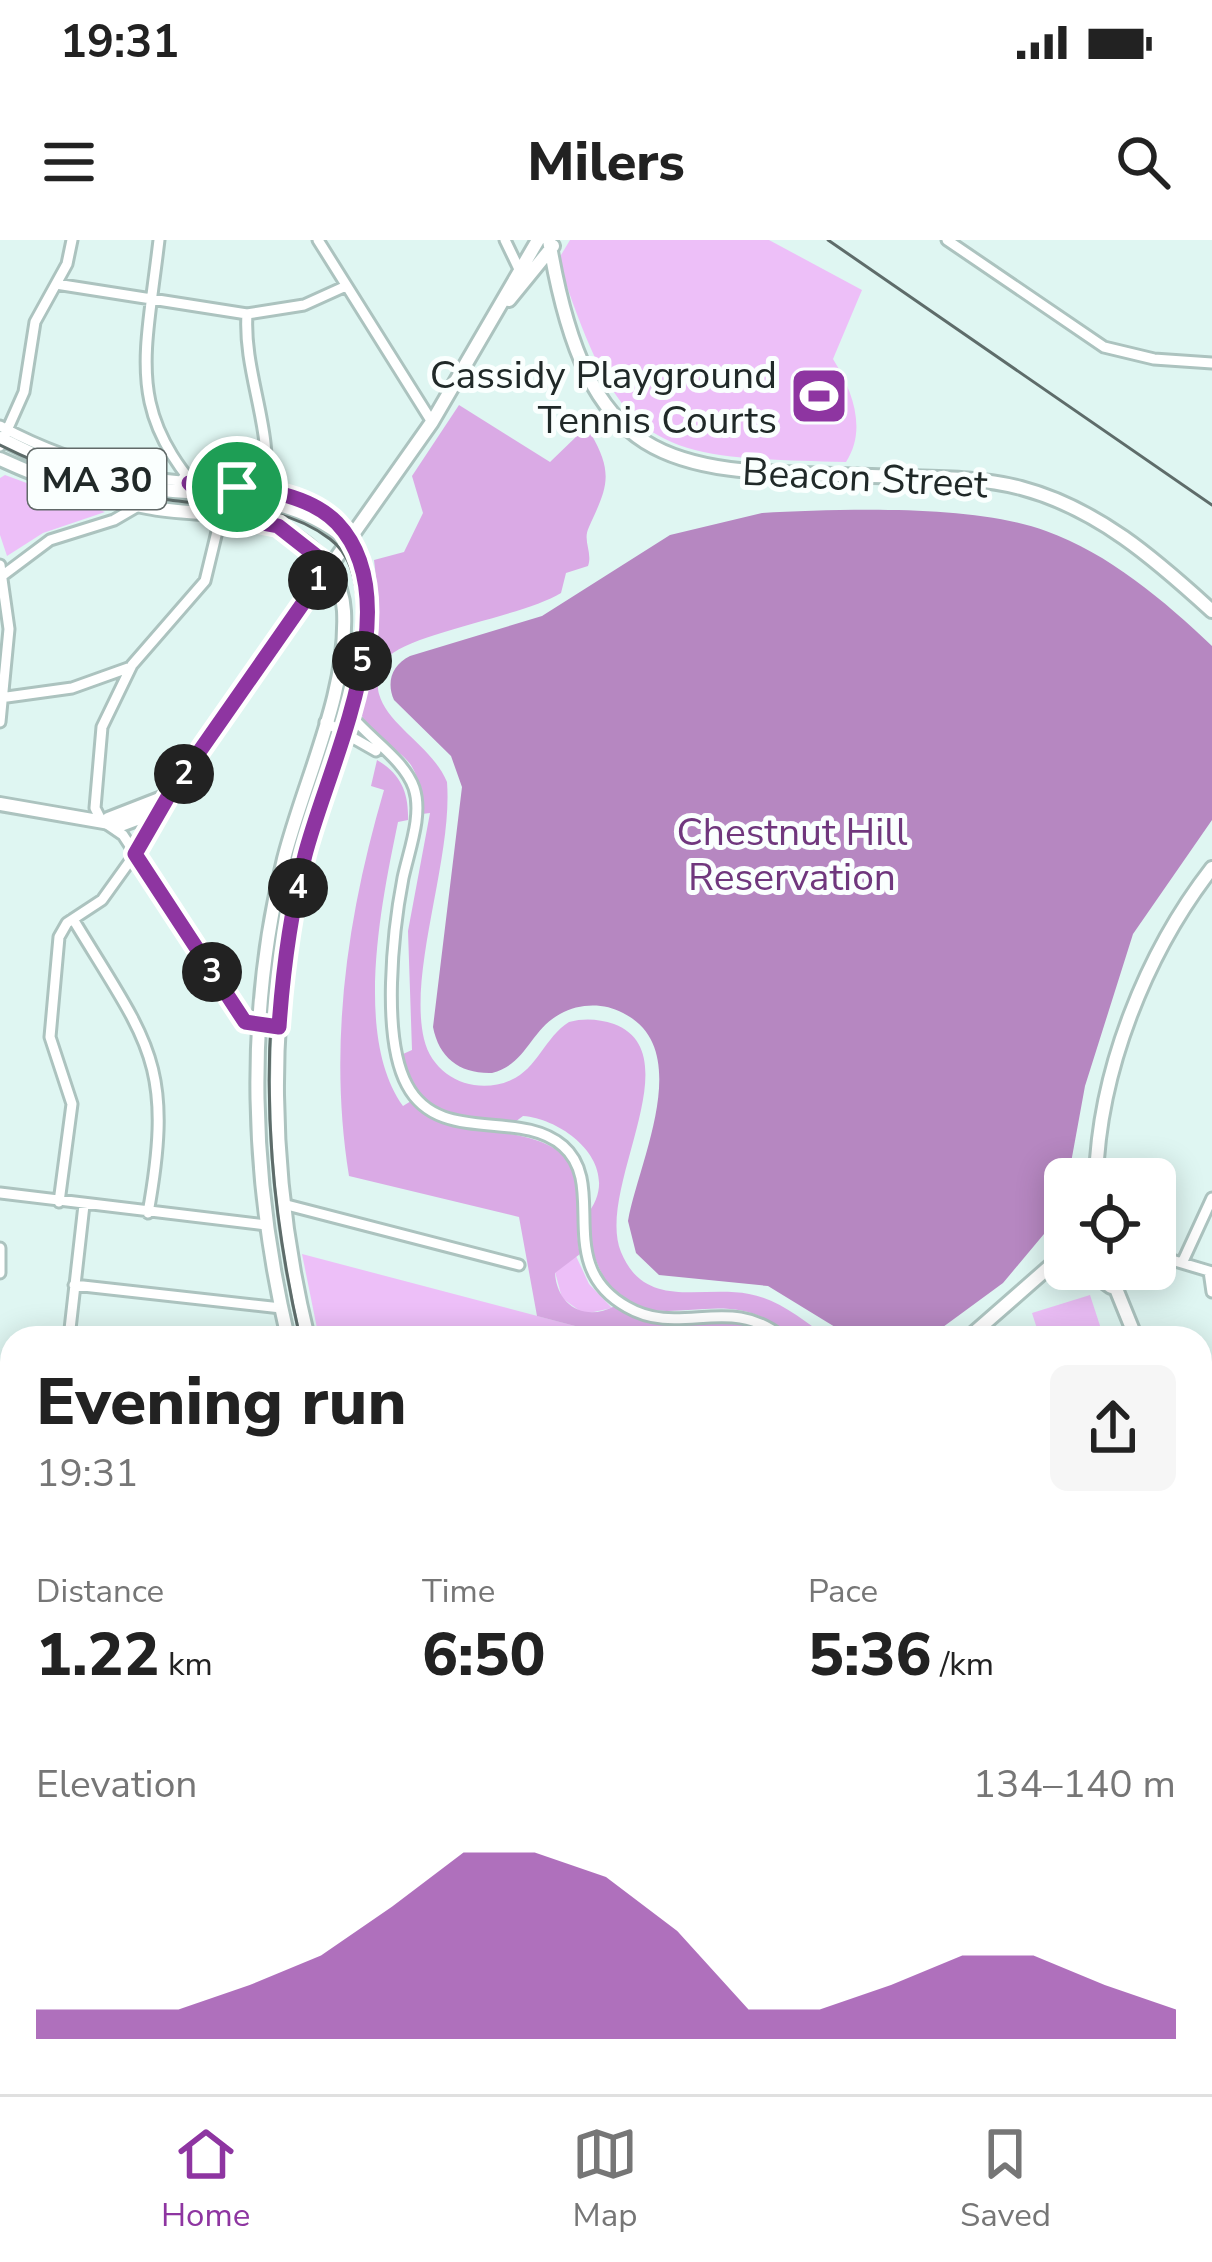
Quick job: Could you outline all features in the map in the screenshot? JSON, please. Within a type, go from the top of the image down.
[{"type":"main road","points":[[135,854],[166,800],[432,422],[500,310],[518,268],[544,242]]},
{"type":"main road","points":[[500,310],[539,264],[544,242]]},
{"type":"main road","name":"Beacon Street","points":[[544,242],[560,311]]},
{"type":"main road","name":"Beacon Street","points":[[539,264],[601,401],[632,433],[677,459],[731,470],[957,479],[1031,491],[1105,523],[1212,610]]},
{"type":"main road","name":"MA 30","points":[[2,436],[86,476],[284,507],[348,542]]},
{"type":"main road","name":"MA 30","points":[[0,459],[77,491],[138,506],[278,526],[329,566]]},
{"type":"main road","points":[[306,1326],[283,1204],[277,1116],[279,1027],[304,862],[348,712],[369,612],[364,566],[348,542]]},
{"type":"main road","points":[[285,1326],[266,1226],[258,1133],[259,1027],[277,893],[325,722],[344,611],[329,566]]},
{"type":"main road","points":[[307,597],[329,592],[344,611]]},
{"type":"main road","points":[[0,804],[131,824],[166,800]]},
{"type":"main road","points":[[1099,1158],[1106,1103],[1147,975],[1176,919],[1212,868]]},
{"type":"main road","points":[[981,1326],[1030,1279],[1044,1272]]},
{"type":"main road","points":[[1113,1290],[1131,1326]]},
{"type":"street","points":[[72,240],[57,282],[35,322],[24,392],[2,436],[116,470],[264,491],[329,517],[348,542]]},
{"type":"street","points":[[159,240],[146,392],[162,441],[189,483],[221,515],[206,580],[132,665],[98,742],[95,808],[101,820],[123,835],[238,1012],[259,1027],[279,1027]]},
{"type":"street","points":[[318,240],[432,422]]},
{"type":"street","points":[[493,240],[505,241],[518,268]]},
{"type":"street","points":[[947,240],[1104,347],[1154,359],[1212,363]]},
{"type":"street","points":[[57,282],[152,302],[247,314],[304,305],[346,286]]},
{"type":"street","points":[[247,314],[249,373],[266,453],[264,491]]},
{"type":"street","points":[[0,722],[7,697],[9,629],[1,571],[50,540],[114,520],[138,506]]},
{"type":"street","points":[[7,697],[72,688],[132,665]]},
{"type":"street","points":[[348,712],[408,775],[417,805],[391,948],[398,1054],[412,1093],[449,1119],[544,1135],[568,1150],[580,1179],[587,1260],[602,1287],[620,1304],[662,1318],[745,1316],[762,1326]]},
{"type":"street","points":[[325,722],[382,752]]},
{"type":"street","points":[[59,1202],[72,1104],[50,1037],[58,943],[73,919],[102,900],[135,854]]},
{"type":"street","points":[[73,919],[153,1058],[162,1128],[148,1213]]},
{"type":"street","points":[[0,1193],[266,1226]]},
{"type":"street","points":[[1183,1261],[1212,1198]]},
{"type":"street","points":[[283,1204],[519,1265]]},
{"type":"street","points":[[70,1326],[84,1205]]},
{"type":"street","points":[[0,1248],[0,1273]]},
{"type":"street","points":[[1176,1260],[1211,1272],[1212,1292]]},
{"type":"street","points":[[74,1285],[281,1308]]},
{"type":"shaded area","points":[[570,240],[769,240],[862,290],[833,359],[855,410],[856,437],[846,462],[727,456],[686,447],[652,432],[626,408],[602,372],[581,324],[558,260]]},
{"type":"shaded area","points":[[459,405],[550,462],[579,434],[591,434],[605,471],[600,502],[587,532],[588,566],[566,573],[561,593],[417,641],[386,659],[380,671],[378,690],[384,705],[447,782],[444,845],[422,981],[421,1012],[429,1053],[458,1080],[498,1084],[520,1075],[569,1022],[614,1024],[636,1040],[645,1063],[644,1093],[616,1225],[621,1252],[631,1270],[659,1289],[760,1297],[811,1326],[773,1326],[761,1317],[732,1309],[643,1308],[619,1296],[599,1267],[585,1217],[599,1182],[587,1150],[574,1137],[541,1120],[523,1116],[511,1125],[442,1109],[416,1089],[408,1074],[403,1054],[412,1050],[408,931],[430,813],[422,814],[420,789],[408,761],[370,730],[362,716],[360,694],[377,615],[374,560],[404,552],[423,513],[412,476]]},
{"type":"shaded area","points":[[5,475],[105,512],[43,533],[7,556],[0,535],[0,478]]},
{"type":"shaded area","name":"Chestnut Hill Reservation","points":[[945,512],[1016,522],[1069,540],[1135,580],[1212,646],[1212,820],[1133,934],[1085,1086],[1072,1158],[1044,1158],[1044,1234],[1003,1283],[944,1326],[833,1326],[768,1286],[659,1275],[636,1253],[628,1221],[657,1109],[659,1079],[656,1053],[645,1030],[623,1013],[592,1006],[568,1010],[550,1021],[513,1062],[492,1073],[461,1067],[440,1047],[433,1027],[462,787],[451,756],[394,700],[391,681],[395,669],[410,656],[542,616],[670,535],[762,513]]},
{"type":"shaded area","points":[[377,760],[398,778],[408,810],[408,820],[398,822],[385,889],[375,1006],[388,1077],[403,1106],[411,1101],[450,1122],[523,1137],[561,1153],[575,1179],[580,1254],[555,1273],[561,1294],[574,1308],[593,1312],[615,1306],[654,1321],[747,1326],[575,1326],[537,1316],[519,1217],[349,1176],[340,1079],[341,1030],[351,933],[384,790],[371,786]]},
{"type":"shaded area","points":[[302,1254],[575,1326],[317,1326]]},
{"type":"shaded area","points":[[576,1256],[589,1284],[612,1308],[584,1314],[562,1298],[555,1272]]},
{"type":"shaded area","points":[[1090,1295],[1100,1326],[1036,1326],[1032,1313]]},
{"type":"tram line","points":[[828,240],[1212,505]]},
{"type":"tram line","points":[[0,445],[60,471],[122,490],[291,518],[330,539],[350,565],[357,600],[348,689],[288,897],[271,1022],[272,1158],[298,1326]]},
{"type":"place","name":"Cassidy Playground Tennis Courts","points":[[819,396]]},
{"type":"route","points":[[189,483],[237,487],[294,500],[335,522],[363,565],[369,606],[361,666],[304,862],[287,949],[279,1027],[245,1022],[135,854],[169,795],[329,566],[278,526],[221,515],[189,483]]}]
